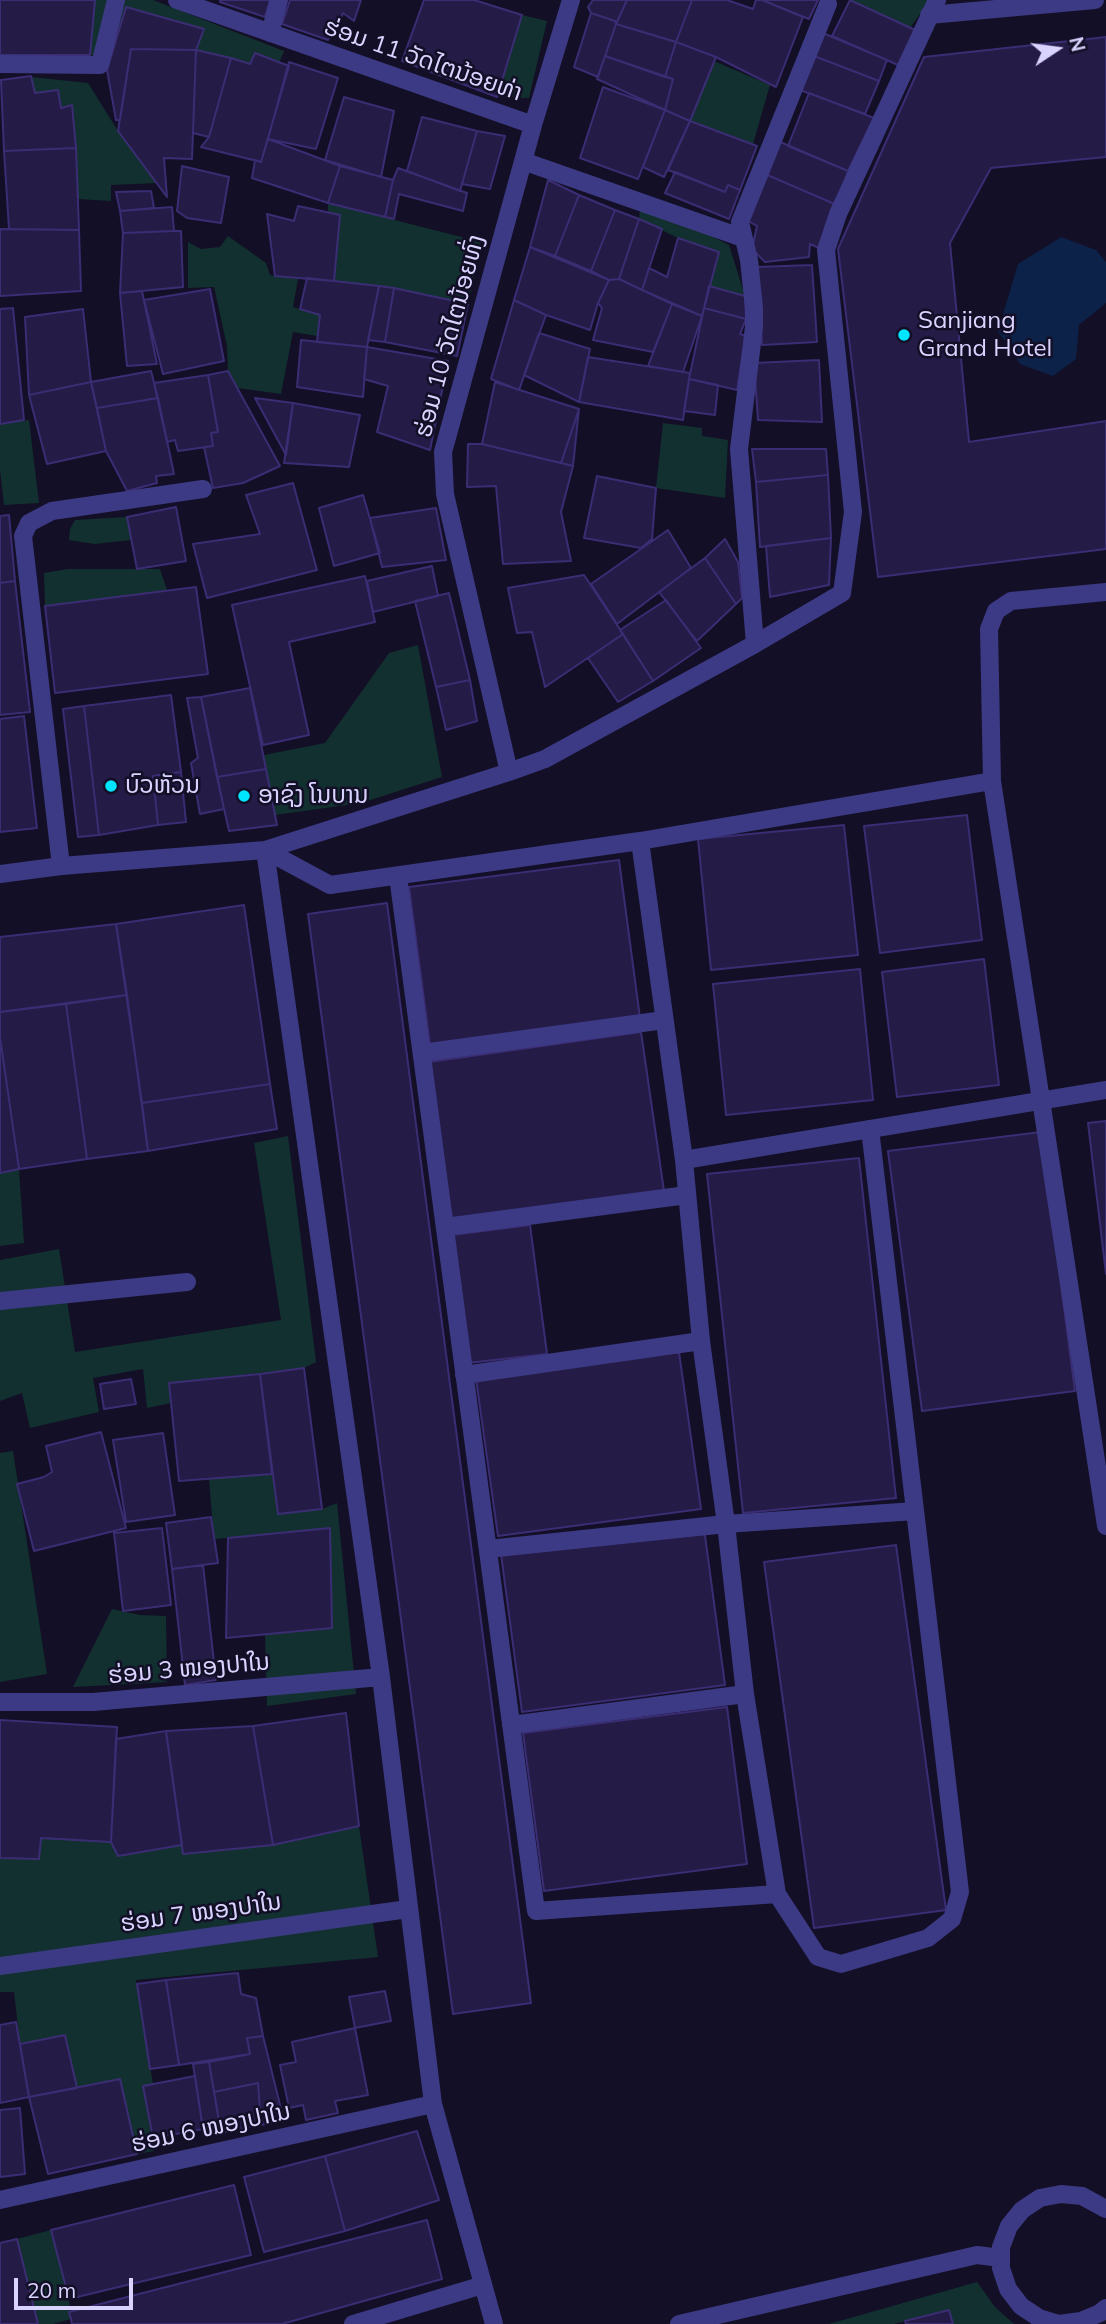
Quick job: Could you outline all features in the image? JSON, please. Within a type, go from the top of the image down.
[{"type":"street","points":[[0,64],[100,65],[117,0]]},
{"type":"street","name":"ຮ່ອມ 11 ວັດໄຕນ້ອຍທ່າ","points":[[177,0],[533,125]]},
{"type":"street","points":[[270,33],[279,0]]},
{"type":"street","name":"ຮ່ອມ 10 ວັດໄຕນ້ອຍທົ່ງ","points":[[509,772],[445,494],[443,452],[533,125],[571,0]]},
{"type":"street","points":[[0,874],[61,866],[265,850],[509,772],[545,759],[842,593],[853,512],[826,250],[838,214],[933,8],[1095,0]]},
{"type":"street","points":[[755,644],[739,449],[754,327],[749,260],[740,222],[828,4]]},
{"type":"street","points":[[523,161],[743,238]]},
{"type":"street","points":[[61,866],[23,536],[29,523],[51,512],[203,489]]},
{"type":"street","points":[[1106,592],[1011,601],[996,611],[989,629],[992,781],[1106,1526]]},
{"type":"street","points":[[265,850],[330,885],[640,841],[992,781]]},
{"type":"street","points":[[640,841],[684,1160],[701,1341],[726,1524],[745,1694],[777,1894],[818,1957],[841,1964],[928,1938],[953,1919],[960,1892],[870,1129]]},
{"type":"street","points":[[265,850],[382,1677],[433,2105],[494,2324]]},
{"type":"street","points":[[398,876],[536,1911],[777,1894]]},
{"type":"street","points":[[422,1052],[664,1020]]},
{"type":"street","points":[[684,1160],[1106,1090]]},
{"type":"street","points":[[445,1227],[687,1195]]},
{"type":"street","points":[[0,1301],[187,1282]]},
{"type":"street","points":[[464,1375],[701,1341]]},
{"type":"street","points":[[488,1549],[726,1524],[915,1511]]},
{"type":"street","name":"ຮ່ອມ 3 ໜອງປາໃນ","points":[[0,1702],[93,1702],[382,1677]]},
{"type":"street","points":[[511,1725],[745,1694]]},
{"type":"street","name":"ຮ່ອມ 7 ໜອງປາໃນ","points":[[0,1966],[408,1909]]},
{"type":"street","name":"ຮ່ອມ 6 ໜອງປາໃນ","points":[[0,2200],[433,2105]]},
{"type":"street","points":[[1106,2209],[1082,2196],[1061,2193],[1040,2198],[1022,2210],[1009,2227],[1001,2247],[1001,2268],[1008,2289],[1021,2306],[1038,2318],[1059,2324],[1081,2323],[1106,2308]]},
{"type":"street","points":[[679,2324],[977,2255],[1001,2258]]},
{"type":"street","points":[[353,2324],[483,2286]]},
{"type":"green space","points":[[95,0],[153,0],[284,51],[279,63],[256,53],[250,64],[196,50],[204,29],[126,7],[112,55],[90,55]]},
{"type":"green space","points":[[849,0],[930,0],[910,28]]},
{"type":"green space","points":[[522,15],[547,21],[529,98],[497,97]]},
{"type":"green space","points":[[714,61],[770,85],[753,144],[690,121]]},
{"type":"green space","points":[[31,77],[88,83],[118,131],[157,183],[111,185],[111,201],[78,199],[71,106],[61,108],[58,90],[35,93]]},
{"type":"green space","points":[[328,203],[481,242],[468,304],[394,288],[334,281],[340,216],[328,213]]},
{"type":"green space","points":[[640,209],[697,229],[729,245],[745,296],[709,286],[719,252],[678,238],[639,219]]},
{"type":"green space","points":[[228,236],[266,263],[270,275],[298,279],[293,307],[320,315],[317,336],[293,332],[281,394],[238,388],[228,371],[227,346],[214,287],[188,288],[188,242],[201,249],[220,247]]},
{"type":"green space","points":[[29,420],[39,503],[4,505],[0,470],[0,424]]},
{"type":"green space","points":[[663,423],[702,428],[702,436],[728,440],[725,498],[656,488]]},
{"type":"green space","points":[[127,517],[131,540],[95,544],[69,540],[70,529],[75,520]]},
{"type":"green space","points":[[68,569],[160,569],[167,590],[45,606],[44,573]]},
{"type":"green space","points":[[418,645],[442,777],[361,803],[275,815],[264,755],[325,743],[389,653]]},
{"type":"green space","points":[[288,1136],[316,1362],[304,1368],[170,1383],[171,1403],[147,1408],[143,1369],[93,1378],[99,1412],[30,1428],[22,1393],[0,1401],[0,1260],[59,1249],[75,1352],[281,1320],[254,1143]]},
{"type":"green space","points":[[19,1169],[24,1243],[0,1246],[0,1173]]},
{"type":"green space","points":[[13,1451],[47,1674],[0,1682],[0,1453]]},
{"type":"green space","points":[[272,1474],[278,1514],[322,1509],[337,1503],[356,1694],[267,1706],[265,1634],[332,1628],[330,1528],[214,1539],[209,1479]]},
{"type":"green space","points":[[112,1609],[140,1615],[166,1616],[167,1682],[73,1687]]},
{"type":"green space","points":[[359,1826],[378,1957],[136,1980],[153,2084],[143,2086],[154,2151],[137,2154],[120,2079],[77,2088],[65,2035],[20,2044],[14,1992],[0,1992],[0,1859],[39,1859],[41,1838],[111,1842],[118,1856],[182,1845],[183,1854],[273,1845]]},
{"type":"green space","points":[[51,2230],[69,2299],[71,2319],[53,2324],[38,2324],[17,2239]]},
{"type":"green space","points":[[977,2282],[995,2307],[1014,2324],[953,2324],[949,2310],[894,2324],[829,2324]]},
{"type":"water","points":[[1061,237],[1096,250],[1106,262],[1106,303],[1079,325],[1076,359],[1053,376],[1020,364],[998,331],[1018,264]]},
{"type":"building","points":[[0,0],[95,0],[90,55],[0,55]]},
{"type":"building","points":[[220,0],[270,0],[265,17]]},
{"type":"building","points":[[290,0],[361,0],[354,21],[343,13],[339,23],[334,21],[328,40],[282,24]]},
{"type":"building","points":[[424,0],[474,0],[522,15],[497,97],[402,61]]},
{"type":"building","points":[[593,0],[627,0],[616,24],[615,21],[591,13],[588,7]]},
{"type":"building","points":[[627,0],[692,0],[676,42],[616,24]]},
{"type":"building","points":[[692,0],[727,0],[753,9],[756,0],[762,0],[803,17],[776,87],[716,57],[676,42]]},
{"type":"building","points":[[762,0],[818,0],[809,19]]},
{"type":"building","points":[[850,0],[915,30],[898,65],[832,36]]},
{"type":"building","points":[[126,7],[204,29],[196,50],[131,49],[120,120],[116,120],[107,70]]},
{"type":"building","points":[[591,13],[615,21],[616,24],[598,77],[574,67]]},
{"type":"building","points":[[616,24],[676,42],[665,77],[605,56]]},
{"type":"building","points":[[823,33],[887,60],[879,81],[814,56]]},
{"type":"building","name":"Sanjiang Grand Hotel","points":[[1106,37],[1106,157],[991,168],[950,243],[969,442],[1106,421],[1106,549],[878,577],[838,249],[924,57]]},
{"type":"building","points":[[676,42],[716,57],[690,121],[665,110],[673,79],[665,77]]},
{"type":"building","points":[[131,49],[196,50],[192,159],[164,158],[167,197],[118,131]]},
{"type":"building","points":[[196,50],[231,58],[209,137],[193,133]]},
{"type":"building","points":[[255,53],[289,66],[261,162],[201,147],[209,137],[231,58],[250,64]]},
{"type":"building","points":[[605,56],[673,79],[665,110],[597,79]]},
{"type":"building","points":[[814,56],[879,81],[865,114],[800,90]]},
{"type":"building","points":[[289,62],[338,78],[316,149],[268,139]]},
{"type":"building","points":[[31,76],[35,93],[58,90],[61,108],[72,105],[76,148],[4,151],[1,80]]},
{"type":"building","points":[[603,87],[665,110],[638,179],[580,158]]},
{"type":"building","points":[[809,93],[874,118],[848,171],[788,146]]},
{"type":"building","points":[[344,97],[394,111],[381,177],[325,160]]},
{"type":"building","points":[[665,110],[690,121],[664,177],[643,167]]},
{"type":"building","points":[[422,117],[477,131],[460,191],[407,171]]},
{"type":"building","points":[[690,121],[757,146],[740,190],[728,185],[725,192],[668,170]]},
{"type":"building","points":[[477,131],[505,136],[490,189],[462,184]]},
{"type":"building","points":[[268,139],[340,166],[328,203],[252,178],[255,160],[261,162]]},
{"type":"building","points":[[778,141],[848,171],[837,205],[765,174]]},
{"type":"building","points":[[76,148],[79,230],[9,229],[4,151]]},
{"type":"building","points":[[182,166],[229,177],[221,223],[187,218],[177,211]]},
{"type":"building","points":[[340,166],[393,180],[385,217],[328,203]]},
{"type":"building","points":[[398,168],[467,193],[463,211],[399,194],[394,219],[385,217]]},
{"type":"building","points":[[675,172],[725,192],[728,185],[740,190],[729,219],[665,193]]},
{"type":"building","points":[[765,174],[837,205],[819,248],[810,244],[809,257],[765,262],[752,249],[757,226],[748,221]]},
{"type":"building","points":[[548,180],[579,195],[555,256],[530,247]]},
{"type":"building","points":[[151,191],[154,208],[120,211],[116,192]]},
{"type":"building","points":[[579,195],[615,210],[591,271],[555,256]]},
{"type":"building","points":[[298,206],[340,215],[334,281],[275,276],[267,214],[294,221]]},
{"type":"building","points":[[172,207],[174,231],[123,233],[120,211]]},
{"type":"building","points":[[615,210],[639,219],[619,279],[609,280],[591,271]]},
{"type":"building","points":[[639,219],[662,229],[642,290],[619,279]]},
{"type":"building","points":[[0,229],[79,230],[81,291],[0,296]]},
{"type":"building","points":[[181,231],[183,287],[120,293],[123,233]]},
{"type":"building","points":[[678,238],[719,252],[702,316],[642,290],[649,268],[667,277]]},
{"type":"building","points":[[530,247],[609,280],[598,303],[590,330],[546,315],[514,300]]},
{"type":"building","points":[[812,265],[817,342],[762,345],[757,267]]},
{"type":"building","points":[[307,278],[379,286],[367,347],[317,342],[320,315],[300,309]]},
{"type":"building","points":[[619,279],[672,304],[653,352],[593,340],[602,308],[598,303],[609,280]]},
{"type":"building","points":[[379,286],[394,288],[385,342],[368,340]]},
{"type":"building","points":[[709,286],[745,296],[746,319],[704,308]]},
{"type":"building","points":[[394,288],[468,304],[457,356],[385,342]]},
{"type":"building","points":[[210,289],[224,361],[163,374],[144,300]]},
{"type":"building","points":[[142,291],[157,364],[127,366],[120,293]]},
{"type":"building","points":[[514,300],[546,315],[519,390],[491,379]]},
{"type":"building","points":[[672,304],[702,316],[683,372],[648,366]]},
{"type":"building","points":[[13,308],[24,420],[0,424],[0,309]]},
{"type":"building","points":[[704,308],[746,319],[740,334],[746,336],[737,390],[689,379]]},
{"type":"building","points":[[83,309],[91,382],[29,395],[25,317]]},
{"type":"building","points":[[539,333],[590,349],[579,402],[524,375]]},
{"type":"building","points":[[301,340],[367,347],[363,397],[297,387]]},
{"type":"building","points":[[367,347],[448,361],[430,450],[377,432],[388,386],[364,379]]},
{"type":"building","points":[[588,357],[690,373],[683,420],[579,402]]},
{"type":"building","points":[[819,360],[822,422],[758,420],[754,363]]},
{"type":"building","points":[[151,371],[158,398],[97,408],[91,382]]},
{"type":"building","points":[[228,371],[280,466],[243,483],[213,488],[204,447],[213,446],[211,433],[218,432],[208,375]]},
{"type":"building","points":[[208,375],[218,432],[211,433],[213,446],[178,451],[175,440],[167,442],[154,383]]},
{"type":"building","points":[[689,379],[718,385],[715,415],[684,411]]},
{"type":"building","points":[[91,382],[106,451],[47,464],[29,395]]},
{"type":"building","points":[[495,382],[579,409],[561,463],[482,444]]},
{"type":"building","points":[[158,398],[174,474],[156,476],[157,483],[127,491],[106,451],[97,408]]},
{"type":"building","points":[[255,398],[293,403],[286,455]]},
{"type":"building","points":[[293,403],[360,415],[349,467],[284,463]]},
{"type":"building","points":[[579,409],[573,466],[561,463]]},
{"type":"building","points":[[468,444],[482,444],[573,466],[561,512],[571,561],[503,564],[496,486],[467,487]]},
{"type":"building","points":[[752,449],[826,449],[828,475],[756,482]]},
{"type":"building","points":[[828,475],[831,538],[760,547],[756,482]]},
{"type":"building","points":[[597,476],[656,488],[652,539],[641,548],[584,538]]},
{"type":"building","points":[[293,483],[317,570],[207,598],[193,544],[260,534],[246,495]]},
{"type":"building","points":[[363,495],[380,553],[334,566],[319,508]]},
{"type":"building","points":[[176,507],[186,561],[137,569],[127,517]]},
{"type":"building","points":[[436,508],[446,560],[382,567],[370,518]]},
{"type":"building","points":[[9,515],[15,581],[0,583],[0,516]]},
{"type":"building","points":[[668,530],[691,568],[617,624],[591,584]]},
{"type":"building","points":[[831,538],[829,585],[770,597],[766,546]]},
{"type":"building","points":[[725,539],[738,562],[742,598],[736,604],[705,558]]},
{"type":"building","points":[[705,558],[736,604],[697,641],[659,592]]},
{"type":"building","points":[[432,566],[438,596],[373,612],[367,581]]},
{"type":"building","points":[[584,575],[623,634],[545,687],[532,632],[517,633],[508,588]]},
{"type":"building","points":[[365,576],[375,622],[289,642],[309,735],[263,745],[232,605]]},
{"type":"building","points":[[15,581],[30,712],[0,715],[0,583]]},
{"type":"building","points":[[196,587],[208,674],[55,693],[45,606]]},
{"type":"building","points":[[449,593],[470,680],[436,687],[415,601]]},
{"type":"building","points":[[666,600],[701,648],[653,681],[620,630]]},
{"type":"building","points":[[623,634],[653,681],[618,702],[588,658]]},
{"type":"building","points":[[470,680],[477,721],[446,730],[436,687]]},
{"type":"building","points":[[250,688],[266,769],[217,777],[201,697]]},
{"type":"building","points":[[171,695],[181,772],[153,776],[158,825],[99,835],[84,706]]},
{"type":"building","points":[[201,697],[224,809],[200,814],[191,763],[198,758],[187,698]]},
{"type":"building","points":[[84,706],[99,835],[78,837],[63,709]]},
{"type":"building","points":[[24,716],[37,828],[0,832],[0,719]]},
{"type":"building","points":[[266,769],[277,825],[229,831],[217,777]]},
{"type":"building","points":[[181,772],[186,822],[158,825],[153,776]]},
{"type":"building","points":[[967,815],[982,940],[880,953],[864,826]]},
{"type":"building","points":[[844,825],[858,955],[711,970],[698,839]]},
{"type":"building","points":[[619,860],[640,1018],[430,1045],[409,887]]},
{"type":"building","points":[[387,903],[531,2003],[453,2014],[308,914]]},
{"type":"building","points":[[244,905],[270,1084],[142,1103],[116,924]]},
{"type":"building","points":[[116,924],[127,995],[0,1012],[0,937]]},
{"type":"building","points":[[984,959],[999,1085],[897,1097],[882,972]]},
{"type":"building","points":[[860,969],[873,1100],[726,1115],[713,984]]},
{"type":"building","points":[[127,995],[148,1151],[87,1159],[66,1004]]},
{"type":"building","points":[[66,1004],[87,1159],[19,1169],[0,1037],[0,1012]]},
{"type":"building","points":[[641,1032],[664,1191],[452,1220],[429,1062]]},
{"type":"building","points":[[0,1037],[19,1169],[0,1173]]},
{"type":"building","points":[[270,1084],[277,1129],[148,1151],[142,1103]]},
{"type":"building","points":[[1106,1121],[1106,1274],[1088,1123]]},
{"type":"building","points":[[1041,1132],[1075,1391],[922,1411],[888,1151]]},
{"type":"building","points":[[859,1158],[896,1498],[743,1513],[707,1174]]},
{"type":"building","points":[[530,1225],[547,1354],[468,1363],[452,1235]]},
{"type":"building","points":[[679,1352],[701,1509],[498,1536],[476,1379]]},
{"type":"building","points":[[304,1368],[322,1509],[278,1514],[260,1374]]},
{"type":"building","points":[[260,1374],[272,1474],[179,1481],[169,1383]]},
{"type":"building","points":[[131,1379],[136,1404],[104,1409],[100,1384]]},
{"type":"building","points":[[101,1432],[126,1528],[34,1551],[17,1484],[44,1477],[52,1472],[46,1446]]},
{"type":"building","points":[[163,1433],[175,1515],[126,1522],[113,1440]]},
{"type":"building","points":[[211,1517],[218,1563],[172,1569],[166,1523]]},
{"type":"building","points":[[162,1528],[171,1605],[123,1611],[114,1533]]},
{"type":"building","points":[[330,1528],[332,1628],[226,1638],[228,1538]]},
{"type":"building","points":[[704,1528],[725,1685],[522,1712],[501,1554]]},
{"type":"building","points":[[896,1545],[946,1910],[814,1928],[764,1562]]},
{"type":"building","points":[[203,1565],[216,1680],[185,1685],[172,1569]]},
{"type":"building","points":[[727,1707],[747,1864],[544,1891],[523,1733]]},
{"type":"building","points":[[346,1713],[359,1826],[273,1845],[253,1726]]},
{"type":"building","points":[[0,1720],[117,1727],[111,1842],[41,1838],[39,1859],[0,1858]]},
{"type":"building","points":[[253,1726],[273,1845],[183,1854],[166,1731]]},
{"type":"building","points":[[166,1731],[182,1845],[118,1856],[111,1842],[116,1739]]},
{"type":"building","points":[[238,1973],[241,1994],[256,1998],[263,2036],[247,2038],[250,2054],[179,2065],[166,1980]]},
{"type":"building","points":[[166,1980],[179,2065],[150,2069],[137,1984]]},
{"type":"building","points":[[385,1991],[391,2021],[355,2028],[349,1997]]},
{"type":"building","points":[[16,2022],[29,2097],[0,2103],[0,2025]]},
{"type":"building","points":[[355,2028],[368,2095],[335,2101],[338,2113],[306,2120],[303,2105],[289,2108],[280,2065],[296,2062],[292,2042]]},
{"type":"building","points":[[65,2035],[77,2088],[29,2097],[20,2044]]},
{"type":"building","points":[[263,2036],[284,2121],[261,2125],[258,2083],[214,2092],[209,2062],[250,2054],[247,2038]]},
{"type":"building","points":[[209,2062],[221,2133],[204,2136],[193,2064]]},
{"type":"building","points":[[195,2076],[203,2129],[153,2138],[143,2086]]},
{"type":"building","points":[[120,2079],[137,2154],[48,2174],[29,2097]]},
{"type":"building","points":[[258,2083],[261,2125],[221,2133],[214,2092]]},
{"type":"building","points":[[20,2108],[25,2174],[0,2177],[0,2110]]},
{"type":"building","points":[[417,2131],[439,2200],[345,2231],[325,2156]]},
{"type":"building","points":[[325,2156],[345,2231],[264,2252],[244,2177]]},
{"type":"building","points":[[234,2185],[251,2255],[69,2299],[51,2230]]},
{"type":"building","points":[[427,2220],[442,2279],[282,2324],[72,2324],[69,2312]]},
{"type":"building","points":[[17,2239],[38,2324],[0,2324],[0,2243]]},
{"type":"building","points":[[949,2310],[953,2324],[906,2324],[905,2321]]},
{"type":"place","name":"Sanjiang Grand Hotel","points":[[904,335]]},
{"type":"place","name":"ບົວຫັວນ","points":[[111,786]]},
{"type":"place","name":"ອາຊົງ ໂນບານ","points":[[244,796]]}]
